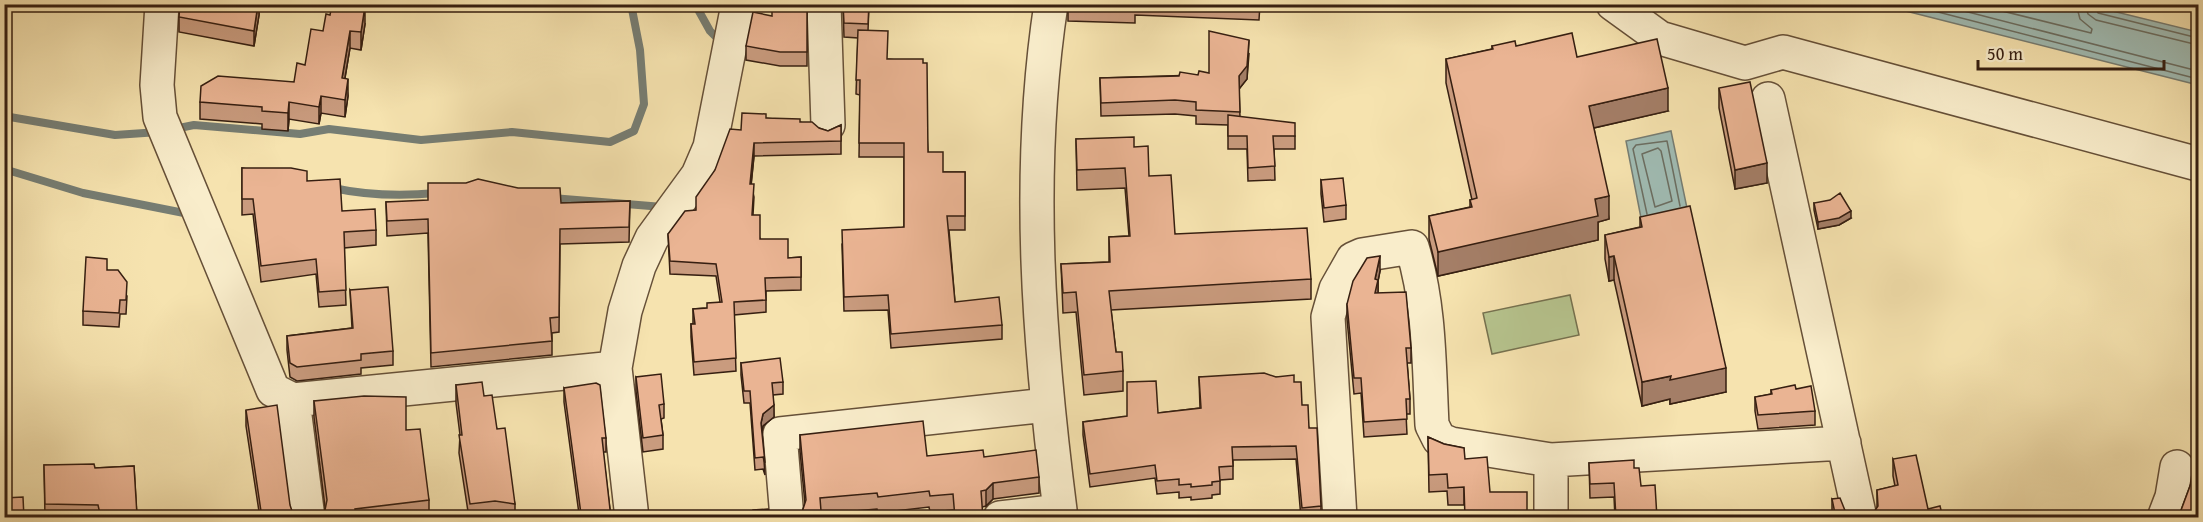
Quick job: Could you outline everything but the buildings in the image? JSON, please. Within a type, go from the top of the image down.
[{"type":"street","points":[[162,4],[157,85],[166,131],[273,390],[293,400],[615,368]]},
{"type":"street","points":[[632,518],[615,368],[625,312],[639,266],[652,238],[675,210],[698,175],[710,147],[736,15],[742,4]]},
{"type":"street","points":[[824,4],[828,125]]},
{"type":"street","points":[[1613,4],[1660,38],[1745,63],[1783,52],[2199,164]]},
{"type":"street","points":[[1000,518],[1061,514],[1047,405],[1037,221],[1047,8]]},
{"type":"street","points":[[1768,99],[1860,518]]},
{"type":"street","points":[[1340,518],[1328,317],[1336,289],[1353,259],[1362,255],[1412,247],[1426,313],[1432,425],[1438,439],[1451,444],[1551,460],[1844,443]]},
{"type":"street","points":[[293,400],[308,518]]},
{"type":"street","points":[[787,518],[780,434],[1047,405]]},
{"type":"street","points":[[1551,460],[1551,518]]},
{"type":"street","points":[[2164,518],[2172,497],[2177,467]]},
{"type":"green space","points":[[1570,295],[1579,335],[1492,354],[1483,313]]},
{"type":"water","points":[[1882,5],[2088,5],[2198,32],[2198,85]]},
{"type":"water","points":[[1671,131],[1688,213],[1642,223],[1626,141]]},
{"type":"waterway","points":[[174,129],[194,125],[300,134],[329,129],[421,140],[512,132],[610,142],[634,131],[644,104],[640,50],[631,4]]},
{"type":"waterway","points":[[695,4],[710,31],[721,42]]},
{"type":"waterway","points":[[4,116],[115,135],[159,132]]},
{"type":"waterway","points":[[4,169],[83,193],[184,213],[189,211]]},
{"type":"waterway","points":[[333,188],[385,194],[437,193]]},
{"type":"waterway","points":[[552,198],[663,207]]}]
